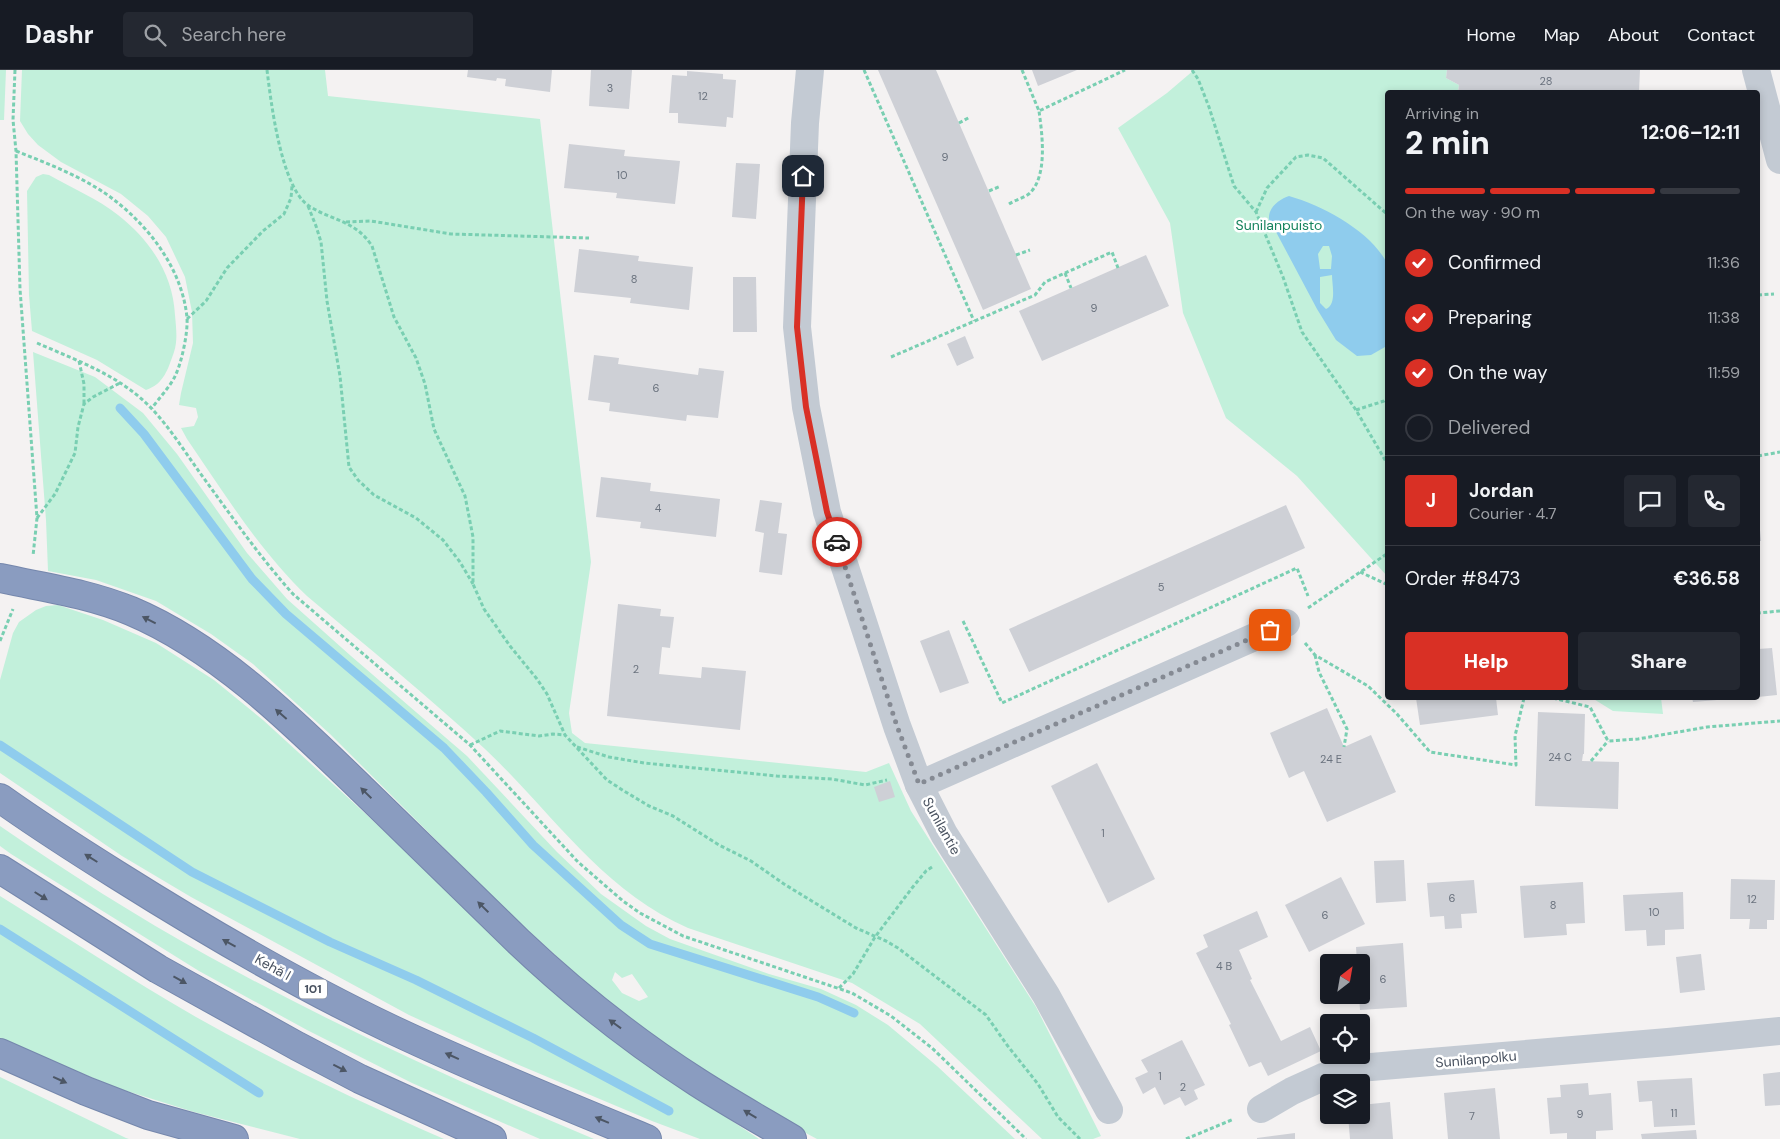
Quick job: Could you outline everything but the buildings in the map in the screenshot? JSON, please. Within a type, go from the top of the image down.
[{"type":"highway","points":[[12,580],[82,594],[133,612],[182,638],[237,676],[318,746],[549,970],[608,1019],[696,1082],[792,1139]]},
{"type":"highway","name":"Kehä I","points":[[0,798],[33,822],[190,922],[324,995],[402,1034],[646,1139]]},
{"type":"highway","points":[[0,869],[158,969],[297,1046],[360,1079],[492,1139]]},
{"type":"highway","points":[[0,1053],[86,1091],[148,1115],[234,1139]]},
{"type":"street","name":"Sunilantie","points":[[810,70],[805,123],[797,327],[806,407],[827,512],[897,726],[916,777],[944,834],[1046,995],[1109,1110]]},
{"type":"street","points":[[1756,70],[1780,160]]},
{"type":"street","points":[[916,777],[1286,623]]},
{"type":"street","name":"Sunilanpolku","points":[[1261,1109],[1310,1082],[1343,1071],[1780,1031]]},
{"type":"path","points":[[0,641],[12,580],[33,556],[37,518],[20,288],[16,151],[13,120],[15,70]]},
{"type":"path","points":[[187,319],[206,301],[227,268],[263,231],[284,214],[291,198],[292,185],[280,144],[270,98],[267,70]]},
{"type":"path","points":[[864,70],[974,321]]},
{"type":"path","points":[[1009,204],[1030,193],[1042,168],[1042,136],[1039,111],[1022,70]]},
{"type":"path","points":[[1039,111],[1125,70]]},
{"type":"path","points":[[1192,70],[1198,79],[1209,106],[1234,186],[1256,212],[1283,276],[1302,332],[1356,410],[1385,459]]},
{"type":"path","points":[[959,123],[970,117]]},
{"type":"path","points":[[16,151],[85,182],[118,202],[148,231],[169,262],[181,292],[187,319],[176,375],[152,408]]},
{"type":"path","points":[[1256,212],[1267,188],[1296,156],[1308,155],[1323,158],[1385,212]]},
{"type":"path","points":[[292,185],[308,205],[321,242],[327,301],[340,376],[349,467],[358,480],[374,495],[416,518],[443,540],[460,562],[473,584],[484,609],[547,694],[565,735],[607,780],[624,792],[649,806],[673,816],[719,845],[765,870],[784,884],[856,928],[898,948],[986,1014],[1007,1045],[1038,1084],[1058,1117],[1080,1139]]},
{"type":"path","points":[[989,191],[1001,186]]},
{"type":"path","points":[[308,205],[323,214],[346,222],[366,236],[372,246],[394,317],[416,358],[425,384],[434,429],[465,496],[473,537],[473,584]]},
{"type":"path","points":[[346,222],[371,221],[451,234],[589,238]]},
{"type":"path","points":[[1016,255],[1030,250]]},
{"type":"path","points":[[891,357],[1035,294],[1045,282],[1112,252],[1118,268]]},
{"type":"path","points":[[1065,273],[1071,288]]},
{"type":"path","points":[[1760,295],[1774,294]]},
{"type":"path","points":[[37,343],[100,371],[120,383],[152,408],[242,533],[269,568],[293,594],[470,745],[578,862],[608,889],[640,913],[683,936],[852,993],[891,1016],[932,1048],[1026,1139]]},
{"type":"path","points":[[37,518],[55,494],[75,453],[78,427],[84,404],[84,384],[79,361]]},
{"type":"path","points":[[84,404],[93,397],[120,383]]},
{"type":"path","points":[[1356,410],[1385,400]]},
{"type":"path","points":[[1760,456],[1780,452]]},
{"type":"path","points":[[1385,555],[1286,623],[1315,655],[1368,686],[1397,714],[1430,752],[1516,765],[1515,736],[1524,700]]},
{"type":"path","points":[[963,621],[1002,703],[1297,568],[1308,596]]},
{"type":"path","points":[[1360,572],[1385,584]]},
{"type":"path","points":[[1760,613],[1780,611]]},
{"type":"path","points":[[1315,655],[1318,672],[1348,729],[1344,747]]},
{"type":"path","points":[[1561,700],[1590,707],[1608,740]]},
{"type":"path","points":[[1591,761],[1608,740],[1638,739],[1706,727],[1780,721]]},
{"type":"path","points":[[470,745],[500,731],[538,736],[565,735]]},
{"type":"path","points":[[577,746],[609,757],[644,763],[777,776],[832,779],[865,785],[916,777]]},
{"type":"path","points":[[838,988],[853,974],[876,937],[926,871],[955,851]]},
{"type":"path","points":[[1186,1139],[1204,1130],[1261,1109]]},
{"type":"green space","points":[[0,70],[6,70],[4,120],[0,120]]},
{"type":"green space","points":[[22,70],[325,70],[328,96],[540,119],[591,562],[569,713],[572,733],[585,743],[866,772],[889,763],[911,811],[1036,1007],[1101,1136],[1093,1139],[1042,1139],[920,1024],[852,983],[688,928],[657,912],[629,893],[579,848],[485,749],[307,596],[273,560],[243,520],[181,428],[194,426],[198,417],[196,408],[179,405],[193,343],[192,312],[185,277],[166,237],[148,216],[121,194],[61,162],[38,145],[28,134],[20,121]]},
{"type":"green space","name":"Sunilanpuisto","points":[[1194,70],[1447,70],[1446,78],[1459,85],[1458,90],[1385,90],[1385,574],[1297,476],[1226,418],[1183,313],[1170,223],[1118,128],[1167,93]]},
{"type":"green space","points":[[43,174],[49,175],[85,194],[118,215],[150,247],[165,272],[173,300],[176,343],[172,358],[161,380],[146,390],[97,360],[32,331],[29,295],[27,191],[36,177]]},
{"type":"green space","points":[[33,352],[95,377],[143,413],[177,454],[247,553],[287,599],[467,756],[557,852],[601,894],[646,926],[670,939],[769,974],[821,989],[856,1005],[888,1025],[937,1066],[1015,1139],[817,1139],[750,1103],[672,1051],[600,996],[508,912],[330,734],[253,664],[211,634],[156,601],[96,580],[48,571]],"holes":[[[615,972],[622,978],[632,974],[648,997],[639,1001],[622,993],[612,980]]]},
{"type":"green space","points":[[58,605],[103,620],[156,643],[214,680],[263,720],[368,816],[563,1000],[647,1064],[759,1139],[700,1139],[652,1121],[519,1065],[409,1015],[191,897],[122,856],[0,773],[0,680],[13,633],[19,622],[36,610],[46,606]]},
{"type":"green space","points":[[1595,700],[1661,700],[1663,714],[1613,711]]},
{"type":"green space","points":[[0,826],[129,910],[255,981],[399,1053],[594,1139],[540,1139],[412,1083],[307,1030],[199,971],[11,854],[0,846]]},
{"type":"green space","points":[[0,896],[147,988],[226,1034],[318,1081],[444,1139],[300,1139],[194,1112],[117,1088],[0,1039]]},
{"type":"green space","points":[[0,1077],[126,1138],[129,1139],[0,1139]]},
{"type":"water","points":[[1289,196],[1317,206],[1358,230],[1379,251],[1385,260],[1385,347],[1371,355],[1357,356],[1336,340],[1317,309],[1269,219],[1270,211],[1278,201]],"holes":[[[1323,246],[1329,246],[1332,256],[1331,269],[1320,269],[1318,254]],[[1332,275],[1332,303],[1326,309],[1320,303],[1320,277]]]},
{"type":"waterway","points":[[120,408],[144,434],[252,579],[286,614],[444,748],[533,845],[621,925],[650,944],[818,997],[854,1013]]},
{"type":"waterway","points":[[0,745],[192,872],[330,942],[416,980],[533,1038],[669,1111]]},
{"type":"waterway","points":[[0,929],[259,1093]]},
{"type":"way so far","points":[[837,542],[897,726],[919,784],[1270,630]]},
{"type":"route","points":[[803,176],[797,327],[806,407],[827,512],[837,542]]}]
